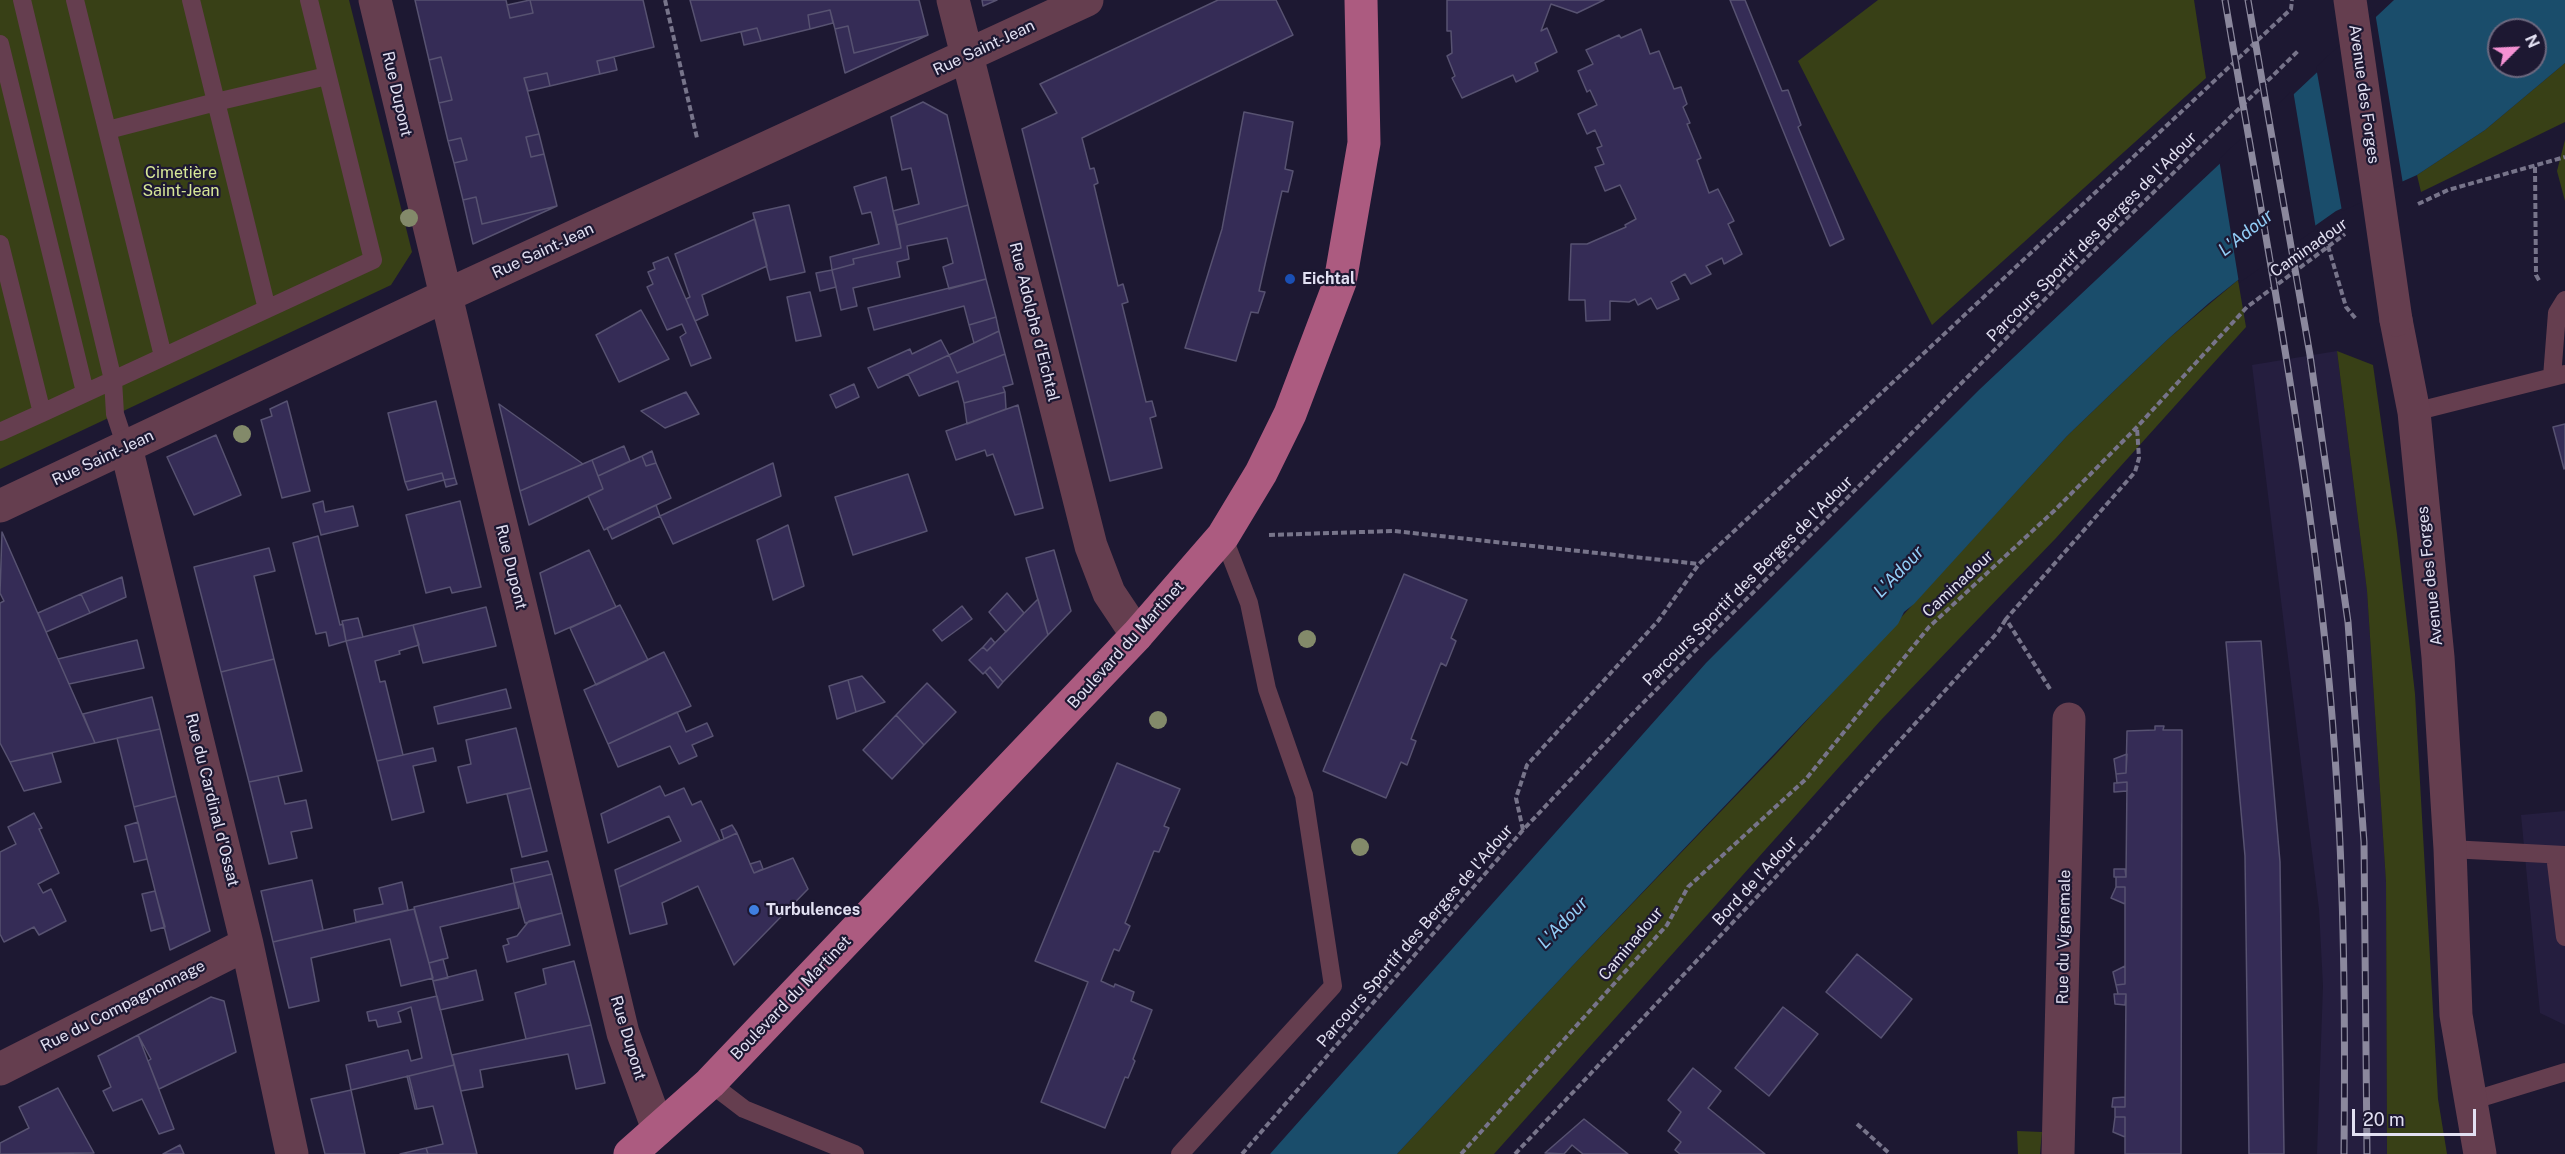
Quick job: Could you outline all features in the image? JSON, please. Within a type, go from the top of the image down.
[{"type":"main road","name":"Boulevard du Martinet","points":[[630,1154],[710,1083],[1137,635],[1223,536],[1261,473],[1290,414],[1340,282],[1364,143],[1361,0]]},
{"type":"street","name":"Rue Dupont","points":[[375,0],[623,1033],[658,1130]]},
{"type":"street","name":"Rue Adolphe d'Eichtal","points":[[953,0],[1090,546],[1109,593],[1137,635]]},
{"type":"street","name":"Rue Saint-Jean","points":[[0,506],[445,296],[1087,0]]},
{"type":"street","name":"Avenue des Forges","points":[[2350,0],[2396,320],[2414,412],[2438,657],[2450,849],[2456,1015],[2480,1154]]},
{"type":"street","name":"Rue du Cardinal d'Ossat","points":[[126,447],[247,944],[292,1154]]},
{"type":"street","name":"Rue du Vignemale","points":[[2058,1154],[2069,719]]},
{"type":"street","name":"Rue du Compagnonnage","points":[[0,1069],[247,944]]},
{"type":"lane","points":[[22,0],[113,380],[115,414],[126,447]]},
{"type":"lane","points":[[75,0],[163,356]]},
{"type":"lane","points":[[191,0],[267,309]]},
{"type":"lane","points":[[0,432],[373,260],[309,0]]},
{"type":"lane","points":[[0,44],[85,392]]},
{"type":"lane","points":[[108,130],[327,76]]},
{"type":"lane","points":[[1,255],[42,412]]},
{"type":"lane","points":[[2414,412],[2559,375],[2561,307]]},
{"type":"lane","points":[[1180,1154],[1333,986],[1304,795],[1267,689],[1249,603],[1223,536]]},
{"type":"lane","points":[[2450,849],[2560,855],[2565,937]]},
{"type":"lane","points":[[2471,1101],[2565,1072]]},
{"type":"lane","points":[[710,1083],[744,1108],[855,1154]]},
{"type":"path","points":[[664,0],[706,176]]},
{"type":"path","points":[[1523,830],[1516,798],[1527,765],[1658,621],[1699,564],[2291,9],[2292,0]]},
{"type":"path","name":"Parcours Sportif des Berges de l'Adour","points":[[1242,1154],[1523,830],[1656,690],[2072,272],[2298,51]]},
{"type":"path","points":[[2417,204],[2448,190],[2565,157]]},
{"type":"path","points":[[2535,167],[2536,274],[2561,307]]},
{"type":"path","name":"Caminadour","points":[[1461,1154],[1667,925],[1688,887],[1806,779],[1929,627],[2055,510],[2137,427],[2247,308],[2349,231]]},
{"type":"path","name":"Bord de l'Adour","points":[[1515,1154],[1807,843],[1998,632],[2135,472],[2139,458],[2137,427]]},
{"type":"path","points":[[1223,536],[1394,531],[1699,564]]},
{"type":"path","points":[[2007,619],[2069,719]]},
{"type":"path","points":[[1857,1124],[1890,1154]]},
{"type":"shaded area","points":[[2337,351],[2367,591],[2386,882],[2387,1154],[2317,1154],[2323,986],[2319,909],[2252,365]]},
{"type":"shaded area","points":[[2565,811],[2565,1025],[2540,1013],[2521,815]]},
{"type":"green space","name":"Cimetière Saint-Jean","points":[[0,0],[349,0],[412,252],[391,285],[0,469]]},
{"type":"green space","points":[[1878,0],[2194,0],[2206,78],[1932,325],[1798,61]]},
{"type":"green space","points":[[2565,63],[2565,122],[2421,192],[2417,175],[2485,130]]},
{"type":"green space","points":[[2565,140],[2565,201],[2557,171]]},
{"type":"green space","points":[[2238,280],[2246,327],[2056,538],[1881,720],[1494,1154],[1397,1154],[1576,962],[1777,753],[2067,436],[2168,339]]},
{"type":"green space","points":[[2337,351],[2373,365],[2397,534],[2415,694],[2438,1099],[2447,1154],[2387,1154],[2386,882],[2367,591]]},
{"type":"green space","points":[[2017,1131],[2042,1132],[2040,1154],[2018,1154]]},
{"type":"water","name":"L'Adour","points":[[2394,0],[2565,0],[2565,63],[2485,130],[2417,175],[2336,211],[2238,280],[2168,339],[2067,436],[1914,604],[1904,612],[1898,624],[1576,962],[1397,1154],[1270,1154],[1706,663],[1980,389]]},
{"type":"pier","points":[[2375,12],[2403,184],[2342,211],[2316,67]]},
{"type":"pier","points":[[2293,90],[2316,229],[2239,283],[2219,159]]},
{"type":"building","points":[[415,0],[506,0],[510,18],[533,13],[530,0],[643,0],[654,47],[597,61],[600,74],[550,86],[547,73],[524,78],[539,134],[526,137],[531,157],[544,154],[557,206],[482,224],[476,197],[463,200],[454,163],[467,160],[461,138],[448,141],[439,103],[452,100],[441,57],[429,60]]},
{"type":"building","points":[[530,0],[533,13],[510,18],[507,5]]},
{"type":"building","points":[[690,0],[919,0],[928,35],[854,53],[848,26],[835,29],[830,10],[808,15],[810,29],[761,41],[757,28],[701,41]]},
{"type":"building","points":[[982,0],[997,0],[983,6]]},
{"type":"building","points":[[1218,0],[1276,0],[1293,35],[1082,138],[1090,169],[1094,168],[1098,183],[1094,185],[1118,286],[1123,284],[1128,302],[1122,304],[1146,402],[1152,401],[1156,416],[1150,418],[1162,468],[1110,481],[1022,129],[1057,113],[1040,84]]},
{"type":"building","points":[[1447,0],[1604,0],[1577,13],[1551,4],[1541,31],[1547,28],[1557,52],[1535,63],[1538,71],[1516,82],[1513,75],[1462,98],[1452,78],[1455,76],[1447,56],[1452,53],[1451,31],[1447,31]]},
{"type":"building","points":[[1730,0],[1745,0],[1782,91],[1788,90],[1801,125],[1798,127],[1844,239],[1830,246]]},
{"type":"building","points":[[830,10],[833,23],[810,29],[808,15]]},
{"type":"building","points":[[848,26],[854,53],[928,35],[845,73],[835,29]]},
{"type":"building","points":[[757,28],[761,41],[744,45],[741,32]]},
{"type":"building","points":[[1641,29],[1650,54],[1659,51],[1674,89],[1681,87],[1687,104],[1683,107],[1690,123],[1687,124],[1701,158],[1697,160],[1709,193],[1718,189],[1734,221],[1728,224],[1742,254],[1724,264],[1722,258],[1706,266],[1711,274],[1691,284],[1685,274],[1671,282],[1679,299],[1657,309],[1651,298],[1638,305],[1635,299],[1629,302],[1610,301],[1610,320],[1586,321],[1585,300],[1569,300],[1571,244],[1587,244],[1626,227],[1625,225],[1636,219],[1620,185],[1605,191],[1595,167],[1604,164],[1597,148],[1602,146],[1595,130],[1587,134],[1578,114],[1597,105],[1590,90],[1587,92],[1578,71],[1593,64],[1586,50],[1619,35],[1621,38]]},
{"type":"building","points":[[441,57],[452,100],[439,103],[429,60]]},
{"type":"building","points":[[614,57],[617,70],[600,74],[597,61]]},
{"type":"building","points":[[547,73],[550,86],[528,91],[524,78]]},
{"type":"building","points":[[923,102],[947,115],[968,205],[897,225],[893,211],[919,204],[911,168],[902,170],[891,117]]},
{"type":"building","points":[[1244,112],[1293,122],[1285,169],[1293,171],[1288,192],[1282,191],[1266,260],[1259,291],[1265,292],[1258,313],[1251,312],[1236,361],[1185,348],[1222,229]]},
{"type":"building","points":[[539,134],[544,154],[531,157],[526,137]]},
{"type":"building","points":[[461,138],[467,160],[454,163],[448,141]]},
{"type":"building","points":[[886,177],[901,248],[853,259],[854,264],[832,270],[830,257],[879,244],[871,212],[862,214],[854,187]]},
{"type":"building","points":[[476,197],[482,224],[557,206],[473,244],[463,200]]},
{"type":"building","points":[[789,205],[805,272],[770,280],[753,213]]},
{"type":"building","points":[[968,205],[986,279],[949,289],[943,267],[953,263],[947,238],[907,246],[909,259],[897,262],[900,277],[853,288],[857,306],[841,310],[832,270],[854,264],[853,259],[901,248],[897,225]]},
{"type":"building","points":[[755,219],[767,266],[702,295],[708,315],[695,321],[686,299],[690,297],[675,254]]},
{"type":"building","points":[[668,257],[711,358],[691,366],[680,337],[686,333],[682,324],[667,330],[647,287],[653,284],[648,272],[655,269],[653,263]]},
{"type":"building","points":[[832,270],[836,287],[820,291],[816,273]]},
{"type":"building","points":[[986,279],[996,317],[969,325],[964,306],[874,330],[868,308]]},
{"type":"building","points":[[810,292],[821,336],[796,341],[787,297]]},
{"type":"building","points":[[641,310],[669,359],[619,382],[596,335]]},
{"type":"building","points":[[996,317],[999,331],[974,343],[969,325]]},
{"type":"building","points":[[999,331],[1005,354],[957,373],[949,355]]},
{"type":"building","points":[[941,340],[949,355],[878,388],[868,368],[910,349],[912,354]]},
{"type":"building","points":[[1005,354],[1013,384],[1003,387],[1005,392],[964,403],[958,381],[919,396],[908,374],[949,355],[957,373]]},
{"type":"building","points":[[854,384],[859,397],[836,408],[830,395]]},
{"type":"building","points":[[686,392],[699,414],[665,428],[641,411]]},
{"type":"building","points":[[1005,392],[1006,409],[967,424],[964,403]]},
{"type":"building","points":[[287,401],[310,491],[282,498],[261,420],[272,416],[270,409]]},
{"type":"building","points":[[436,401],[455,478],[444,480],[442,473],[405,482],[388,413]]},
{"type":"building","points":[[499,404],[583,464],[520,491]]},
{"type":"building","points":[[1018,405],[1043,508],[1015,515],[993,454],[987,456],[985,450],[956,460],[946,431]]},
{"type":"building","points":[[2565,424],[2565,468],[2564,469],[2553,427]]},
{"type":"building","points":[[216,435],[241,495],[194,515],[167,457]]},
{"type":"building","points":[[624,446],[630,461],[598,476],[592,460]]},
{"type":"building","points":[[652,451],[656,463],[646,466],[642,456]]},
{"type":"building","points":[[642,456],[646,466],[656,463],[671,498],[604,530],[588,496],[603,489],[598,476]]},
{"type":"building","points":[[592,460],[603,489],[529,525],[520,491]]},
{"type":"building","points":[[773,463],[781,496],[673,544],[660,516]]},
{"type":"building","points":[[442,473],[444,480],[408,490],[405,482]]},
{"type":"building","points":[[908,474],[927,531],[853,555],[835,497]]},
{"type":"building","points":[[455,478],[457,484],[446,487],[444,480]]},
{"type":"building","points":[[323,501],[325,512],[353,506],[358,526],[321,535],[313,504]]},
{"type":"building","points":[[460,501],[481,587],[452,593],[450,587],[426,593],[406,515]]},
{"type":"building","points":[[656,505],[660,516],[612,539],[607,528]]},
{"type":"building","points":[[788,525],[804,586],[773,600],[757,540]]},
{"type":"building","points":[[2,532],[95,743],[10,762],[0,743],[0,603],[4,601],[0,593]]},
{"type":"building","points":[[318,536],[346,641],[329,646],[326,632],[316,634],[293,543]]},
{"type":"building","points":[[269,548],[275,571],[254,576],[274,659],[221,672],[194,567]]},
{"type":"building","points":[[589,550],[616,607],[555,634],[540,573]]},
{"type":"building","points":[[1054,550],[1071,611],[1048,635],[1026,558]]},
{"type":"building","points":[[1404,574],[1467,600],[1451,638],[1456,641],[1446,666],[1441,663],[1411,739],[1416,741],[1407,765],[1401,762],[1386,798],[1323,771]]},
{"type":"building","points":[[122,577],[126,597],[90,613],[81,594]]},
{"type":"building","points":[[1007,593],[1024,613],[1006,632],[989,612]]},
{"type":"building","points":[[81,594],[90,613],[46,632],[38,613]]},
{"type":"building","points":[[1038,599],[1048,635],[1003,682],[990,667],[983,674],[969,660],[983,647],[987,651]]},
{"type":"building","points":[[620,605],[648,660],[596,685],[570,628]]},
{"type":"building","points":[[962,606],[972,619],[942,641],[933,630]]},
{"type":"building","points":[[486,607],[496,646],[423,663],[413,625]]},
{"type":"building","points":[[358,618],[363,637],[346,641],[342,621]]},
{"type":"building","points":[[413,625],[419,645],[399,651],[400,654],[375,661],[380,682],[385,681],[403,755],[377,761],[346,641]]},
{"type":"building","points":[[991,638],[995,643],[987,651],[983,647]]},
{"type":"building","points":[[137,640],[144,668],[69,684],[58,659]]},
{"type":"building","points":[[2261,641],[2280,862],[2284,1154],[2249,1154],[2245,856],[2226,642]]},
{"type":"building","points":[[664,652],[691,706],[608,744],[584,690]]},
{"type":"building","points":[[274,659],[302,771],[249,782],[221,672]]},
{"type":"building","points":[[990,667],[1003,682],[998,688],[985,672]]},
{"type":"building","points":[[862,676],[885,702],[856,712],[848,680]]},
{"type":"building","points":[[848,680],[856,712],[837,719],[829,686]]},
{"type":"building","points":[[927,683],[956,712],[924,745],[896,715]]},
{"type":"building","points":[[506,689],[511,708],[438,724],[434,707]]},
{"type":"building","points":[[152,697],[160,729],[95,743],[83,714]]},
{"type":"building","points":[[677,712],[686,732],[707,723],[713,736],[692,745],[697,756],[679,764],[670,746],[618,767],[608,744]]},
{"type":"building","points":[[896,715],[924,745],[892,779],[863,750]]},
{"type":"building","points":[[2155,726],[2164,726],[2163,730],[2182,730],[2181,1154],[2125,1154],[2125,1117],[2115,1117],[2115,1107],[2125,1107],[2126,994],[2118,994],[2116,985],[2125,984],[2125,887],[2116,887],[2116,877],[2126,877],[2127,782],[2117,783],[2116,774],[2126,773],[2127,731],[2155,730]]},
{"type":"building","points":[[516,728],[531,788],[467,803],[458,767],[471,764],[466,740]]},
{"type":"building","points":[[160,729],[176,796],[134,807],[117,738]]},
{"type":"building","points":[[433,748],[436,761],[413,766],[424,812],[392,820],[377,761]]},
{"type":"building","points":[[52,753],[61,782],[24,791],[10,762]]},
{"type":"building","points":[[2127,754],[2126,773],[2116,774],[2114,759]]},
{"type":"building","points":[[1117,763],[1180,789],[1164,826],[1169,828],[1159,852],[1154,851],[1125,923],[1130,926],[1119,951],[1114,949],[1101,981],[1134,992],[1131,1001],[1152,1010],[1133,1059],[1135,1061],[1128,1078],[1125,1077],[1105,1128],[1041,1102],[1088,982],[1035,961]]},
{"type":"building","points":[[278,776],[285,804],[306,800],[312,828],[291,832],[297,858],[269,864],[249,782]]},
{"type":"building","points":[[2127,782],[2127,791],[2114,792],[2114,783]]},
{"type":"building","points":[[660,786],[665,796],[684,788],[692,805],[701,801],[720,840],[619,887],[615,870],[681,841],[669,816],[608,843],[601,814]]},
{"type":"building","points":[[531,788],[547,851],[522,857],[507,794]]},
{"type":"building","points":[[176,796],[210,931],[170,950],[134,807]]},
{"type":"building","points":[[34,813],[59,873],[38,884],[43,893],[51,889],[66,921],[39,935],[34,927],[4,942],[0,934],[0,852],[16,844],[8,827]]},
{"type":"building","points":[[138,822],[147,859],[134,862],[125,826]]},
{"type":"building","points":[[732,825],[737,833],[724,839],[721,830]]},
{"type":"building","points":[[737,833],[754,873],[793,858],[808,889],[734,965],[698,886],[662,903],[667,924],[630,934],[619,887]]},
{"type":"building","points":[[548,861],[552,874],[514,883],[511,869]]},
{"type":"building","points":[[760,861],[763,869],[754,873],[750,864]]},
{"type":"building","points":[[2114,869],[2125,869],[2126,877],[2114,877]]},
{"type":"building","points":[[552,874],[562,913],[525,923],[514,883]]},
{"type":"building","points":[[312,880],[323,930],[273,942],[261,891]]},
{"type":"building","points":[[402,882],[408,910],[356,922],[354,910],[383,904],[379,888]]},
{"type":"building","points":[[514,883],[519,908],[440,927],[448,958],[429,963],[414,907]]},
{"type":"building","points":[[2116,887],[2125,887],[2125,904],[2111,898]]},
{"type":"building","points":[[155,891],[165,927],[151,931],[142,894]]},
{"type":"building","points":[[414,909],[433,978],[401,986],[390,939],[311,958],[319,1001],[289,1008],[273,942]]},
{"type":"building","points":[[562,913],[570,945],[507,962],[503,946],[509,944],[507,939],[517,936],[529,921]]},
{"type":"building","points":[[1857,954],[1912,999],[1881,1038],[1826,992]]},
{"type":"building","points":[[443,959],[448,978],[433,981],[429,963]]},
{"type":"building","points":[[574,961],[591,1025],[526,1039],[515,993],[546,984],[543,969]]},
{"type":"building","points":[[2125,966],[2125,984],[2116,985],[2113,972]]},
{"type":"building","points":[[476,970],[483,1000],[440,1010],[433,981]]},
{"type":"building","points":[[2114,994],[2126,994],[2125,1005],[2115,1004]]},
{"type":"building","points":[[437,996],[454,1065],[351,1090],[346,1065],[408,1050],[411,1061],[422,1058],[411,1007],[398,1012],[401,1022],[378,1027],[376,1020],[369,1021],[367,1012]]},
{"type":"building","points":[[211,997],[224,1001],[236,1052],[159,1089],[148,1061],[151,1059],[138,1035]]},
{"type":"building","points":[[1783,1007],[1818,1034],[1769,1096],[1735,1068]]},
{"type":"building","points":[[591,1025],[605,1083],[576,1089],[568,1054],[480,1070],[483,1087],[461,1091],[452,1055]]},
{"type":"building","points":[[138,1035],[174,1129],[159,1134],[142,1099],[113,1111],[103,1091],[111,1087],[98,1056]]},
{"type":"building","points":[[454,1065],[477,1154],[428,1154],[426,1148],[443,1144],[433,1106],[417,1109],[409,1076]]},
{"type":"building","points":[[1693,1068],[1721,1091],[1708,1108],[1765,1154],[1680,1154],[1675,1150],[1681,1142],[1668,1131],[1681,1112],[1668,1100]]},
{"type":"building","points":[[407,1076],[409,1076],[417,1109],[415,1109]]},
{"type":"building","points":[[58,1088],[94,1153],[0,1154],[0,1143],[29,1128],[19,1107]]},
{"type":"building","points":[[351,1090],[365,1154],[325,1154],[311,1099]]},
{"type":"building","points":[[2125,1097],[2125,1107],[2112,1107],[2113,1098]]},
{"type":"building","points":[[2115,1117],[2125,1117],[2125,1137],[2113,1132]]},
{"type":"building","points":[[1584,1119],[1628,1154],[1583,1154],[1572,1145],[1564,1154],[1545,1153]]},
{"type":"building","points":[[180,1145],[184,1154],[163,1154]]},
{"type":"building","points":[[426,1148],[428,1154],[400,1154]]},
{"type":"railway","points":[[2225,0],[2303,467],[2330,689],[2342,888],[2344,1154]]},
{"type":"railway","points":[[2248,0],[2310,355],[2348,622],[2364,842],[2367,1154]]},
{"type":"place","name":"Eichtal","points":[[1290,279]]},
{"type":"place","name":"Turbulences","points":[[754,910]]}]
